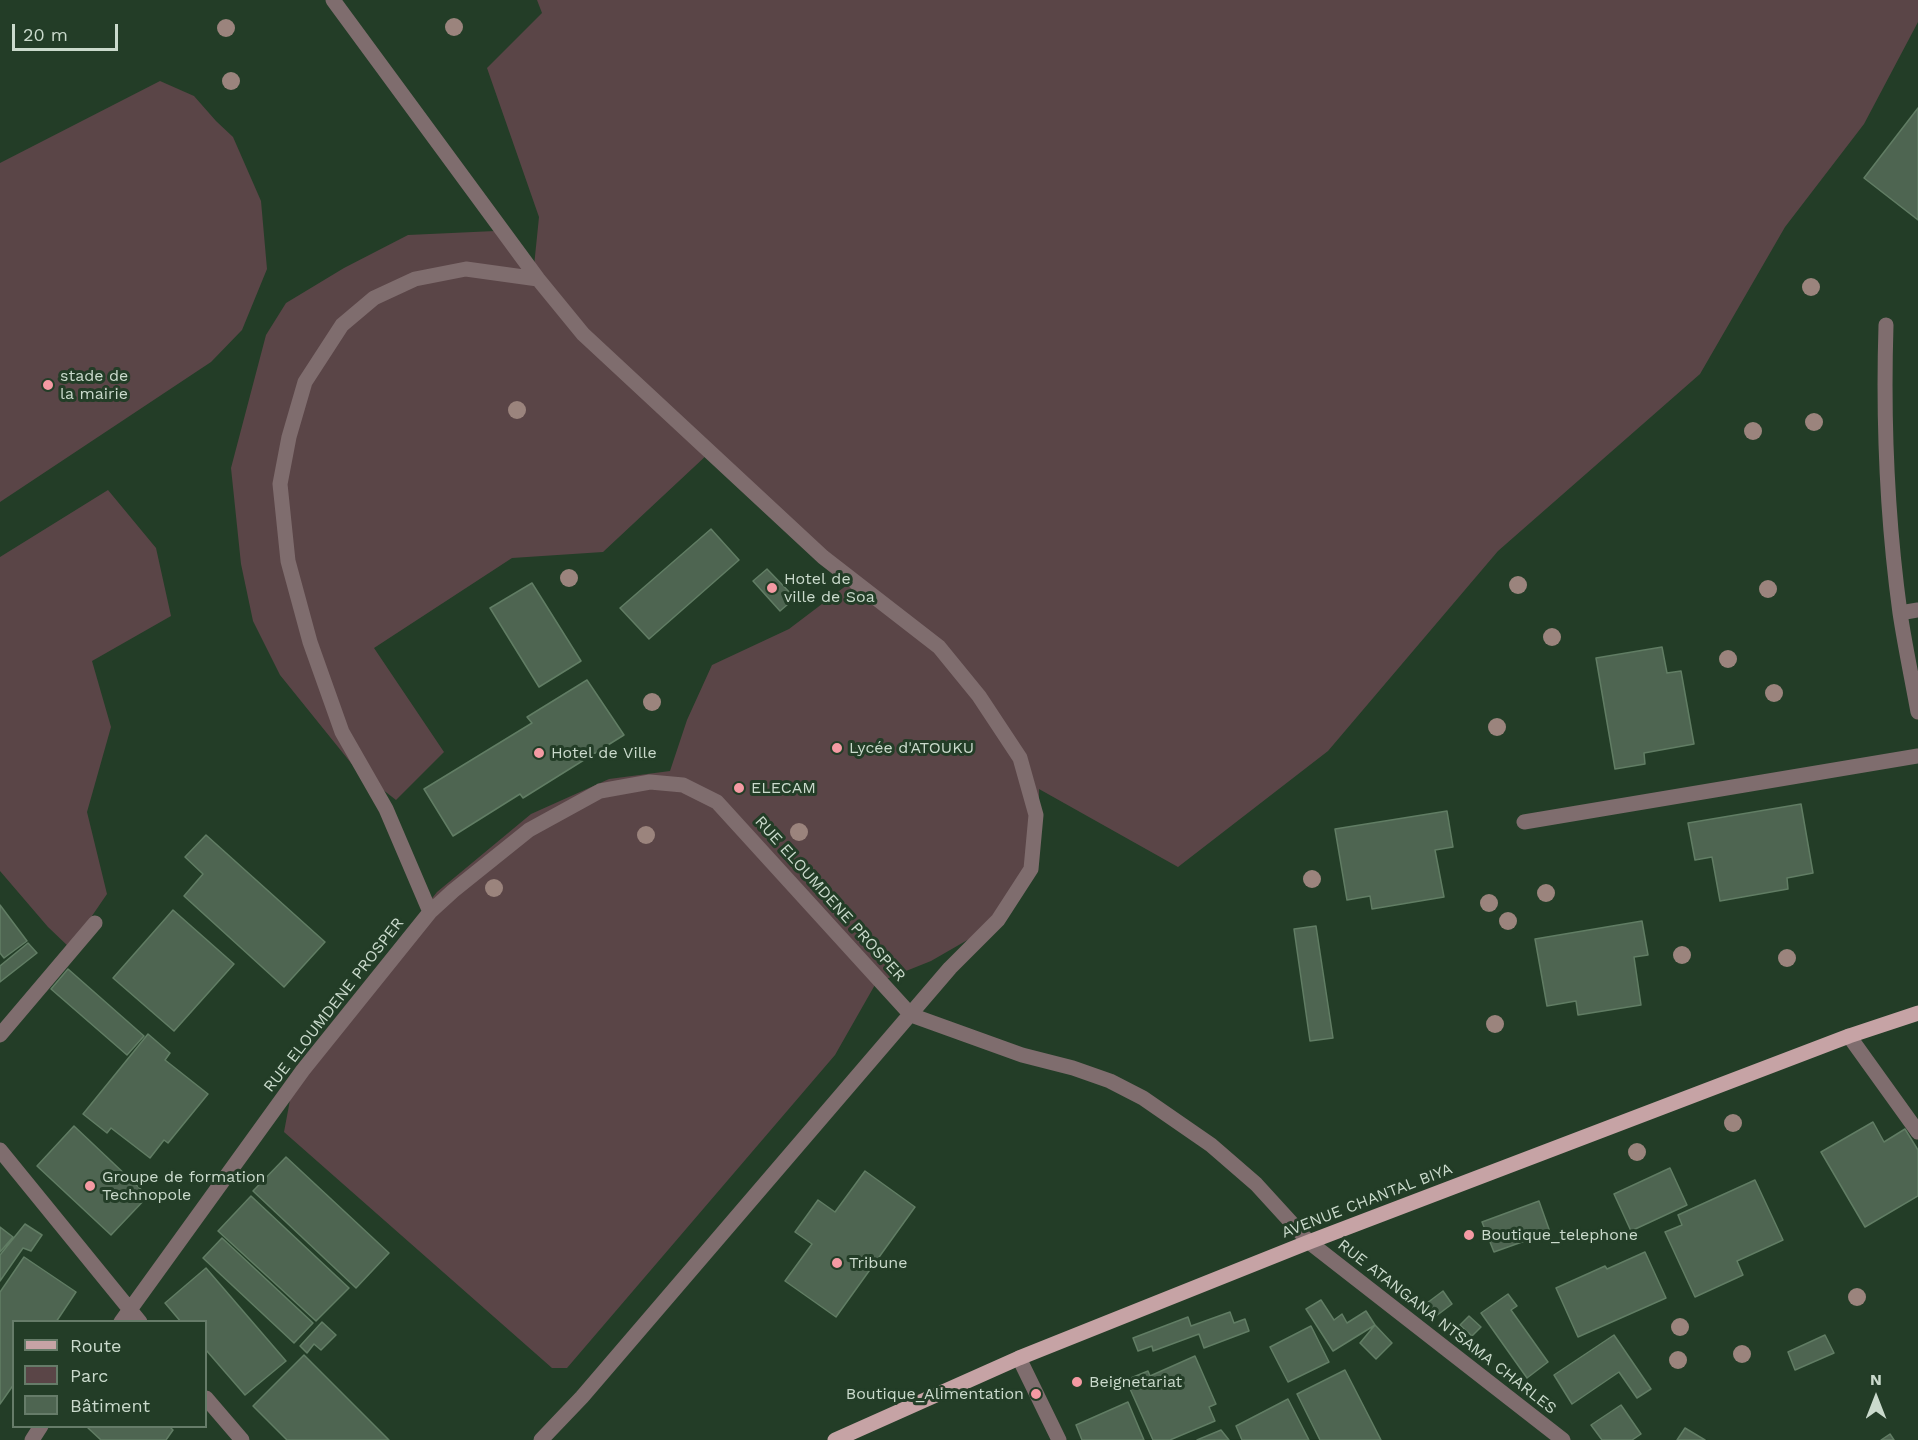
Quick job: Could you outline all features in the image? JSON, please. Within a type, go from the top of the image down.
[{"type":"main road","name":"AVENUE CHANTAL BIYA","points":[[835,1440],[1019,1358],[1309,1242],[1849,1036],[1918,1013]]},
{"type":"street","points":[[333,0],[538,279],[583,334],[823,557],[939,646],[979,696],[1020,758],[1036,815],[1031,869],[998,920],[950,968],[582,1397],[541,1440]]},
{"type":"street","points":[[430,912],[386,809],[342,732],[310,642],[288,561],[280,484],[289,437],[305,382],[342,325],[374,298],[415,279],[466,269],[538,279]]},
{"type":"street","points":[[1886,325],[1884,381],[1889,501],[1900,613],[1918,712]]},
{"type":"street","points":[[1900,613],[1918,610]]},
{"type":"street","points":[[1524,822],[1918,756]]},
{"type":"street","name":"RUE ELOUMDENE PROSPER","points":[[131,1318],[303,1070],[430,912],[529,830],[600,791],[650,782],[683,785],[717,802],[911,1015]]},
{"type":"street","points":[[0,1035],[95,923]]},
{"type":"street","name":"RUE ATANGANA NTSAMA CHARLES","points":[[911,1015],[1022,1056],[1082,1071],[1110,1081],[1143,1098],[1211,1144],[1256,1184],[1309,1242],[1563,1440]]},
{"type":"street","points":[[1849,1036],[1918,1132]]},
{"type":"street","points":[[0,1150],[131,1318]]},
{"type":"street","points":[[1019,1358],[1059,1440]]},
{"type":"street","points":[[207,1399],[242,1440]]},
{"type":"green space","points":[[537,0],[1918,0],[1918,22],[1864,124],[1785,227],[1700,374],[1498,551],[1328,751],[1178,867],[1039,789],[1039,853],[990,927],[931,961],[876,983],[835,1055],[567,1368],[552,1368],[284,1132],[296,1068],[437,892],[531,814],[609,779],[670,771],[687,720],[712,665],[789,629],[851,582],[709,453],[603,552],[512,558],[374,648],[444,752],[396,800],[355,768],[280,675],[253,621],[241,564],[231,468],[266,335],[286,303],[344,268],[408,235],[495,231],[533,276],[539,217],[487,68],[542,13]]},
{"type":"green space","points":[[160,81],[194,96],[233,137],[261,201],[267,269],[242,330],[211,362],[0,502],[0,163]]},
{"type":"green space","points":[[108,490],[156,548],[171,616],[92,661],[111,727],[87,812],[107,894],[70,948],[48,927],[0,871],[0,557]]},
{"type":"building","points":[[1918,108],[1918,220],[1864,178]]},
{"type":"building","points":[[711,529],[739,560],[649,639],[620,608]]},
{"type":"building","points":[[767,569],[795,598],[780,611],[753,581]]},
{"type":"building","points":[[532,583],[581,661],[539,687],[490,608]]},
{"type":"building","points":[[1662,647],[1667,673],[1681,671],[1694,744],[1644,753],[1645,764],[1615,769],[1596,658]]},
{"type":"building","name":"Hotel de Ville","points":[[587,680],[624,735],[523,798],[520,794],[453,836],[424,789],[532,723],[527,717]]},
{"type":"building","points":[[1801,804],[1813,873],[1787,878],[1788,889],[1720,901],[1712,857],[1695,860],[1688,823]]},
{"type":"building","points":[[1447,811],[1453,847],[1435,850],[1444,897],[1372,909],[1370,896],[1347,900],[1335,829]]},
{"type":"building","points":[[206,835],[325,942],[284,987],[184,896],[203,874],[185,857]]},
{"type":"building","points":[[0,905],[27,941],[4,958],[0,953]]},
{"type":"building","points":[[173,910],[234,964],[174,1031],[113,978]]},
{"type":"building","points":[[1642,921],[1648,955],[1634,957],[1641,1005],[1578,1015],[1576,1001],[1547,1006],[1535,939]]},
{"type":"building","points":[[1316,926],[1333,1038],[1310,1041],[1294,929]]},
{"type":"building","points":[[28,943],[37,953],[0,982],[0,966]]},
{"type":"building","points":[[68,969],[144,1036],[127,1055],[51,989]]},
{"type":"building","points":[[148,1034],[170,1053],[165,1060],[208,1094],[168,1143],[164,1140],[150,1158],[111,1128],[107,1133],[83,1114]]},
{"type":"building","points":[[1873,1122],[1884,1142],[1905,1129],[1918,1150],[1918,1196],[1865,1227],[1821,1152]]},
{"type":"building","points":[[74,1126],[148,1196],[111,1235],[37,1166]]},
{"type":"building","points":[[286,1157],[389,1253],[356,1288],[253,1191]]},
{"type":"building","points":[[1670,1168],[1687,1205],[1631,1231],[1614,1194]]},
{"type":"building","name":"Tribune","points":[[865,1171],[915,1207],[836,1317],[785,1281],[812,1244],[795,1232],[818,1200],[835,1212]]},
{"type":"building","points":[[1755,1180],[1783,1240],[1737,1261],[1743,1275],[1695,1297],[1665,1232],[1682,1225],[1678,1215]]},
{"type":"building","points":[[251,1196],[349,1288],[316,1321],[218,1231]]},
{"type":"building","points":[[1539,1201],[1550,1232],[1494,1252],[1482,1222]]},
{"type":"building","points":[[25,1224],[42,1235],[31,1251],[23,1248],[0,1281],[0,1255]]},
{"type":"building","points":[[0,1227],[13,1237],[0,1252]]},
{"type":"building","points":[[222,1238],[313,1323],[294,1343],[203,1258]]},
{"type":"building","points":[[1645,1252],[1666,1298],[1578,1337],[1556,1288],[1605,1266],[1607,1269]]},
{"type":"building","points":[[24,1257],[76,1292],[57,1320],[12,1320],[12,1387],[0,1404],[0,1292]]},
{"type":"building","points":[[206,1268],[286,1361],[245,1395],[207,1351],[207,1320],[179,1320],[165,1303]]},
{"type":"building","points":[[1443,1291],[1452,1304],[1436,1316],[1427,1303]]},
{"type":"building","points":[[1508,1294],[1517,1306],[1511,1310],[1548,1362],[1527,1378],[1481,1313]]},
{"type":"building","points":[[1321,1300],[1334,1320],[1342,1314],[1347,1323],[1366,1311],[1375,1325],[1333,1351],[1306,1309]]},
{"type":"building","points":[[1230,1312],[1234,1323],[1245,1319],[1249,1331],[1204,1348],[1199,1334],[1153,1351],[1152,1346],[1138,1351],[1133,1338],[1188,1317],[1191,1326]]},
{"type":"building","points":[[1469,1316],[1481,1327],[1472,1336],[1460,1325]]},
{"type":"building","points":[[322,1322],[336,1335],[321,1350],[314,1344],[307,1353],[300,1346]]},
{"type":"building","points":[[1375,1325],[1392,1343],[1376,1359],[1360,1343]]},
{"type":"building","points":[[1311,1326],[1329,1362],[1288,1382],[1270,1347]]},
{"type":"building","points":[[1614,1335],[1651,1389],[1637,1398],[1619,1372],[1572,1404],[1554,1375]]},
{"type":"building","points":[[1825,1335],[1834,1353],[1795,1370],[1788,1352]]},
{"type":"building","points":[[304,1355],[389,1440],[287,1440],[253,1406]]},
{"type":"building","points":[[1195,1356],[1216,1404],[1209,1407],[1215,1421],[1170,1440],[1153,1440],[1126,1380],[1148,1371],[1150,1376]]},
{"type":"building","points":[[1345,1370],[1381,1440],[1320,1440],[1297,1394]]},
{"type":"building","points":[[1288,1399],[1309,1440],[1242,1440],[1236,1426]]},
{"type":"building","points":[[1128,1402],[1144,1440],[1082,1440],[1076,1425]]},
{"type":"building","points":[[1621,1405],[1641,1434],[1632,1440],[1602,1440],[1591,1425]]},
{"type":"building","points":[[88,1428],[171,1428],[173,1430],[166,1440],[101,1440]]},
{"type":"building","points":[[1685,1428],[1705,1440],[1677,1440]]},
{"type":"building","points":[[1221,1430],[1229,1440],[1197,1440]]},
{"type":"building","points":[[1890,1434],[1894,1440],[1881,1440]]},
{"type":"place","name":"stade de la mairie","points":[[48,385]]},
{"type":"place","name":"Hotel de ville de Soa","points":[[772,588]]},
{"type":"place","name":"Lycée d'ATOUKU","points":[[837,748]]},
{"type":"place","name":"Hotel de Ville","points":[[539,753]]},
{"type":"place","name":"ELECAM","points":[[739,788]]},
{"type":"place","name":"Groupe de formation Technopole","points":[[90,1186]]},
{"type":"place","name":"Boutique_telephone","points":[[1469,1235]]},
{"type":"place","name":"Tribune","points":[[837,1263]]},
{"type":"place","name":"Beignetariat","points":[[1077,1382]]},
{"type":"place","name":"Boutique_Alimentation","points":[[1036,1394]]}]
